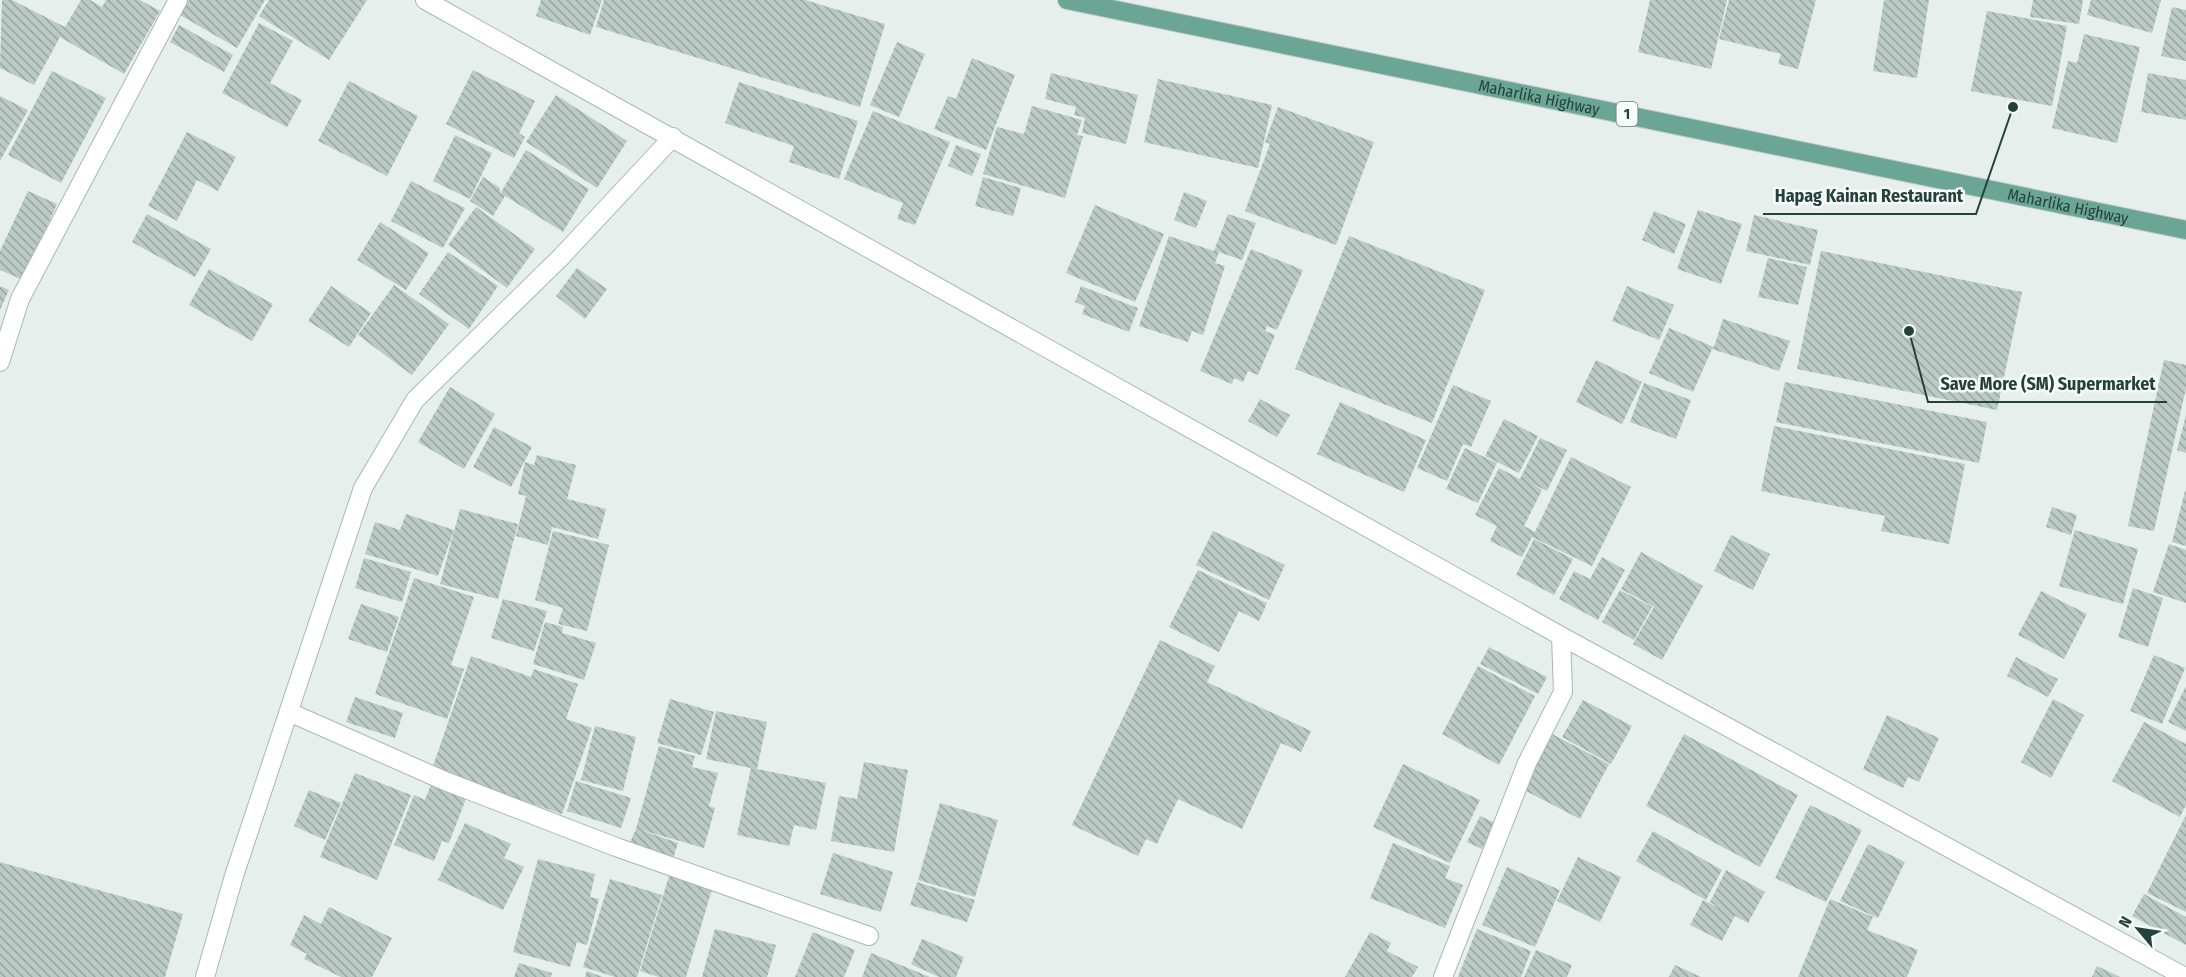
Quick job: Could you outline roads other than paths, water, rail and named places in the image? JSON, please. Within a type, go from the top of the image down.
[{"type":"main road","name":"Maharlika Highway","points":[[1067,0],[2186,230]]},
{"type":"street","points":[[0,362],[20,299],[178,0]]},
{"type":"street","points":[[425,0],[1561,636],[2185,977]]},
{"type":"street","points":[[205,977],[234,876],[363,488],[415,400],[561,257],[673,137]]},
{"type":"street","points":[[1443,977],[1527,763],[1563,692],[1561,636]]},
{"type":"street","points":[[289,712],[445,781],[584,835],[869,936]]},
{"type":"place","name":"Hapag Kainan Restaurant","points":[[2013,107]]},
{"type":"place","name":"Save More (SM) Supermarket","points":[[1909,331]]}]
